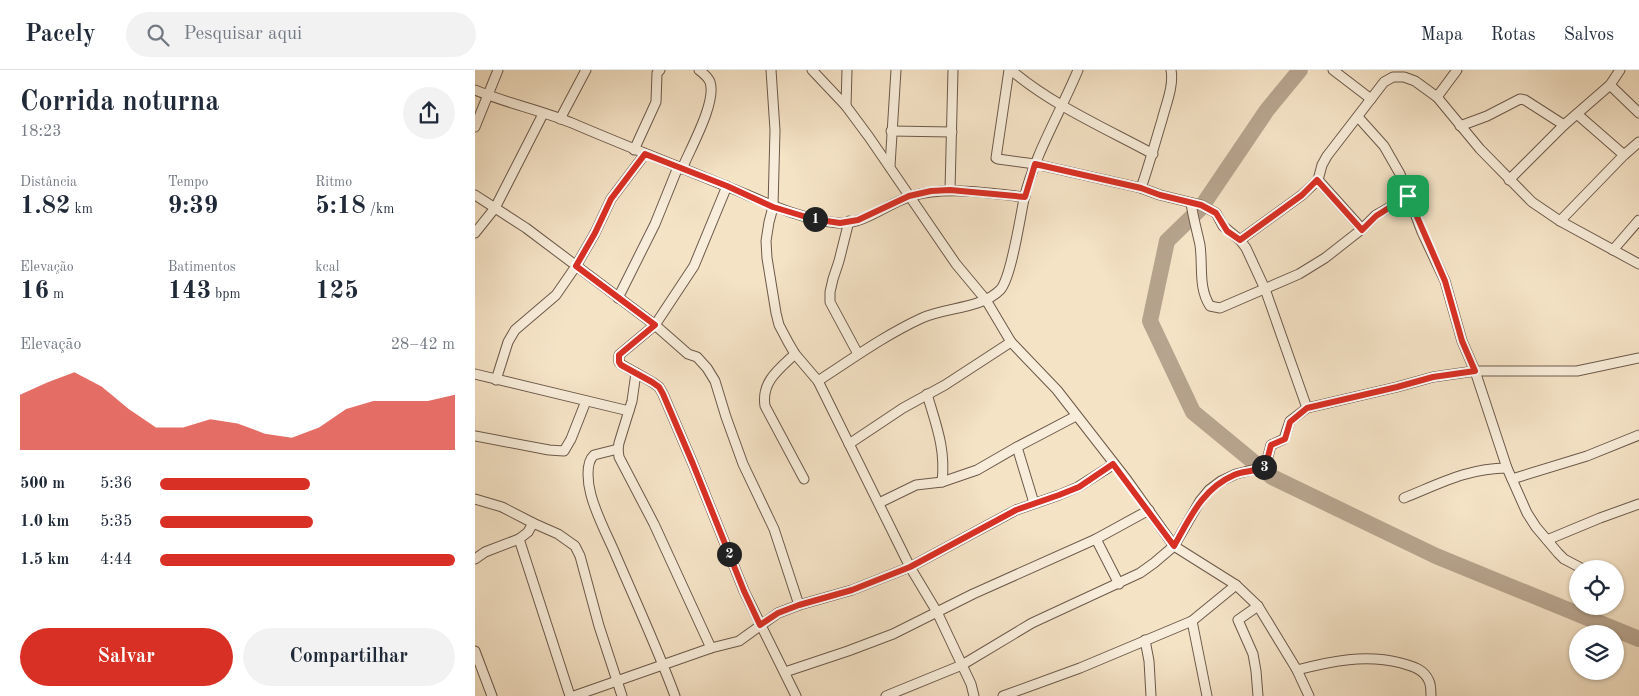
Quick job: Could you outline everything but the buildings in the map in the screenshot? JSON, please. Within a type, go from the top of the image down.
[{"type":"street","points":[[475,127],[499,70]]},
{"type":"street","points":[[560,119],[586,70]]},
{"type":"street","points":[[618,298],[655,224],[709,106],[711,94],[709,81],[699,70]]},
{"type":"street","points":[[771,70],[775,130],[773,207],[766,241],[776,313],[787,342],[819,381],[910,567],[937,612],[975,696]]},
{"type":"street","points":[[812,70],[845,106],[890,166],[956,264],[986,300],[1011,342],[1057,390],[1149,510],[1174,546],[1236,585],[1258,606],[1297,670],[1309,696]]},
{"type":"street","points":[[845,106],[847,70]]},
{"type":"street","points":[[890,166],[896,70]]},
{"type":"street","points":[[950,190],[953,70]]},
{"type":"street","points":[[1010,70],[1026,83],[1063,106],[1153,154]]},
{"type":"street","points":[[1010,70],[996,158],[1035,164],[1141,188],[1191,202],[1216,213],[1227,231],[1240,240],[1246,248],[1265,290],[1307,408]]},
{"type":"street","points":[[819,381],[858,354],[921,319],[933,313],[986,300],[1000,290],[1008,276],[1025,197],[1035,164],[1079,70]]},
{"type":"street","points":[[1141,188],[1153,154],[1171,89],[1173,77],[1171,70]]},
{"type":"street","points":[[1333,70],[1371,99]]},
{"type":"street","points":[[1437,97],[1457,70]]},
{"type":"street","points":[[1509,180],[1564,125],[1610,85],[1620,70]]},
{"type":"street","points":[[634,150],[656,102],[657,71]]},
{"type":"street","points":[[1240,240],[1302,195],[1317,180],[1327,156],[1384,82],[1393,77],[1410,78],[1437,97],[1460,126],[1509,180],[1532,202],[1560,220],[1639,264]]},
{"type":"street","points":[[1610,85],[1639,113]]},
{"type":"street","points":[[475,90],[560,119],[727,186],[773,207],[813,219],[840,223],[858,220],[909,196],[931,191],[950,190],[1025,197]]},
{"type":"street","points":[[1460,126],[1487,116],[1520,99],[1525,100],[1564,125]]},
{"type":"street","points":[[475,233],[495,208],[543,114]]},
{"type":"street","points":[[1577,114],[1624,155]]},
{"type":"street","points":[[1357,117],[1384,146],[1400,174],[1445,281],[1462,341],[1475,371],[1507,468],[1527,513],[1547,540],[1564,559],[1569,562]]},
{"type":"street","points":[[891,131],[951,132]]},
{"type":"street","points":[[1560,220],[1639,142]]},
{"type":"street","points":[[496,380],[515,330],[556,295],[595,233],[611,199],[645,154]]},
{"type":"street","points":[[1317,180],[1362,230]]},
{"type":"street","points":[[727,186],[694,266],[655,325],[619,355],[619,362],[659,387],[663,394],[700,480],[744,591],[796,696]]},
{"type":"street","points":[[475,195],[526,228],[655,325],[688,354],[697,357],[707,368],[715,381],[743,464],[774,529],[799,605]]},
{"type":"street","points":[[1191,202],[1200,244],[1201,277],[1206,300],[1210,306],[1220,308],[1299,274],[1325,258],[1362,230],[1376,216],[1408,196]]},
{"type":"street","points":[[1613,250],[1639,220]]},
{"type":"street","points":[[849,222],[831,285],[830,302],[858,354]]},
{"type":"street","points":[[849,444],[903,408],[945,385],[1011,342]]},
{"type":"street","points":[[795,354],[769,380],[764,392],[764,400],[765,406],[804,479]]},
{"type":"street","points":[[886,696],[962,665],[1032,623],[1119,584],[1155,563],[1174,546],[1209,490],[1221,481],[1236,474],[1264,467],[1271,445],[1285,439],[1290,422],[1307,408],[1433,377],[1475,371],[1577,371],[1639,358]]},
{"type":"street","points":[[636,373],[632,401],[618,449],[622,463],[654,524],[711,648]]},
{"type":"street","points":[[475,374],[629,411]]},
{"type":"street","points":[[927,394],[943,451],[942,482]]},
{"type":"street","points":[[475,436],[549,450],[564,450],[567,448],[586,401]]},
{"type":"street","points":[[879,503],[916,485],[942,482],[977,470],[1017,446],[1077,416]]},
{"type":"street","points":[[1512,478],[1587,456],[1639,435]]},
{"type":"street","points":[[1017,446],[1034,503]]},
{"type":"street","points":[[618,449],[592,457],[589,468],[590,492],[675,696]]},
{"type":"street","points":[[574,696],[711,648],[739,642],[778,613],[852,590],[910,567],[1016,510],[1079,487],[1113,464]]},
{"type":"street","points":[[1404,498],[1476,470],[1507,468]]},
{"type":"street","points":[[475,499],[502,507],[558,534],[575,546],[580,556],[616,682],[622,696]]},
{"type":"street","points":[[1547,540],[1639,504]]},
{"type":"street","points":[[785,672],[893,634],[1096,539],[1149,510]]},
{"type":"street","points":[[475,559],[485,552],[519,539],[528,532],[533,523]]},
{"type":"street","points":[[519,539],[570,696]]},
{"type":"street","points":[[1096,539],[1119,584]]},
{"type":"street","points":[[1003,696],[1080,668],[1192,621],[1236,585]]},
{"type":"street","points":[[1257,696],[1253,654],[1238,620],[1258,606]]},
{"type":"street","points":[[1192,621],[1207,696]]},
{"type":"street","points":[[1145,640],[1149,661],[1151,696]]},
{"type":"street","points":[[475,651],[492,696]]},
{"type":"street","points":[[1297,670],[1355,658],[1388,660],[1415,666],[1424,672],[1429,681],[1431,696]]},
{"type":"waterway","points":[[1300,70],[1267,110],[1200,209],[1167,241],[1150,321],[1193,412],[1272,477],[1436,556],[1639,639]]},
{"type":"route","points":[[645,154],[727,186],[773,207],[813,219],[840,223],[858,220],[909,196],[931,191],[950,190],[1025,197],[1035,164],[1141,188],[1160,195],[1201,205],[1216,213],[1227,231],[1240,240],[1302,195],[1317,180],[1362,230],[1376,216],[1408,196],[1422,232],[1445,281],[1462,341],[1475,371],[1433,377],[1307,408],[1290,422],[1285,439],[1271,445],[1264,467],[1236,474],[1221,481],[1209,490],[1174,546],[1162,527],[1113,464],[1079,487],[1016,510],[910,567],[852,590],[778,613],[760,625],[744,591],[693,464],[673,422],[663,394],[659,387],[619,362],[619,355],[655,325],[576,266],[595,233],[611,199],[645,154]]}]
